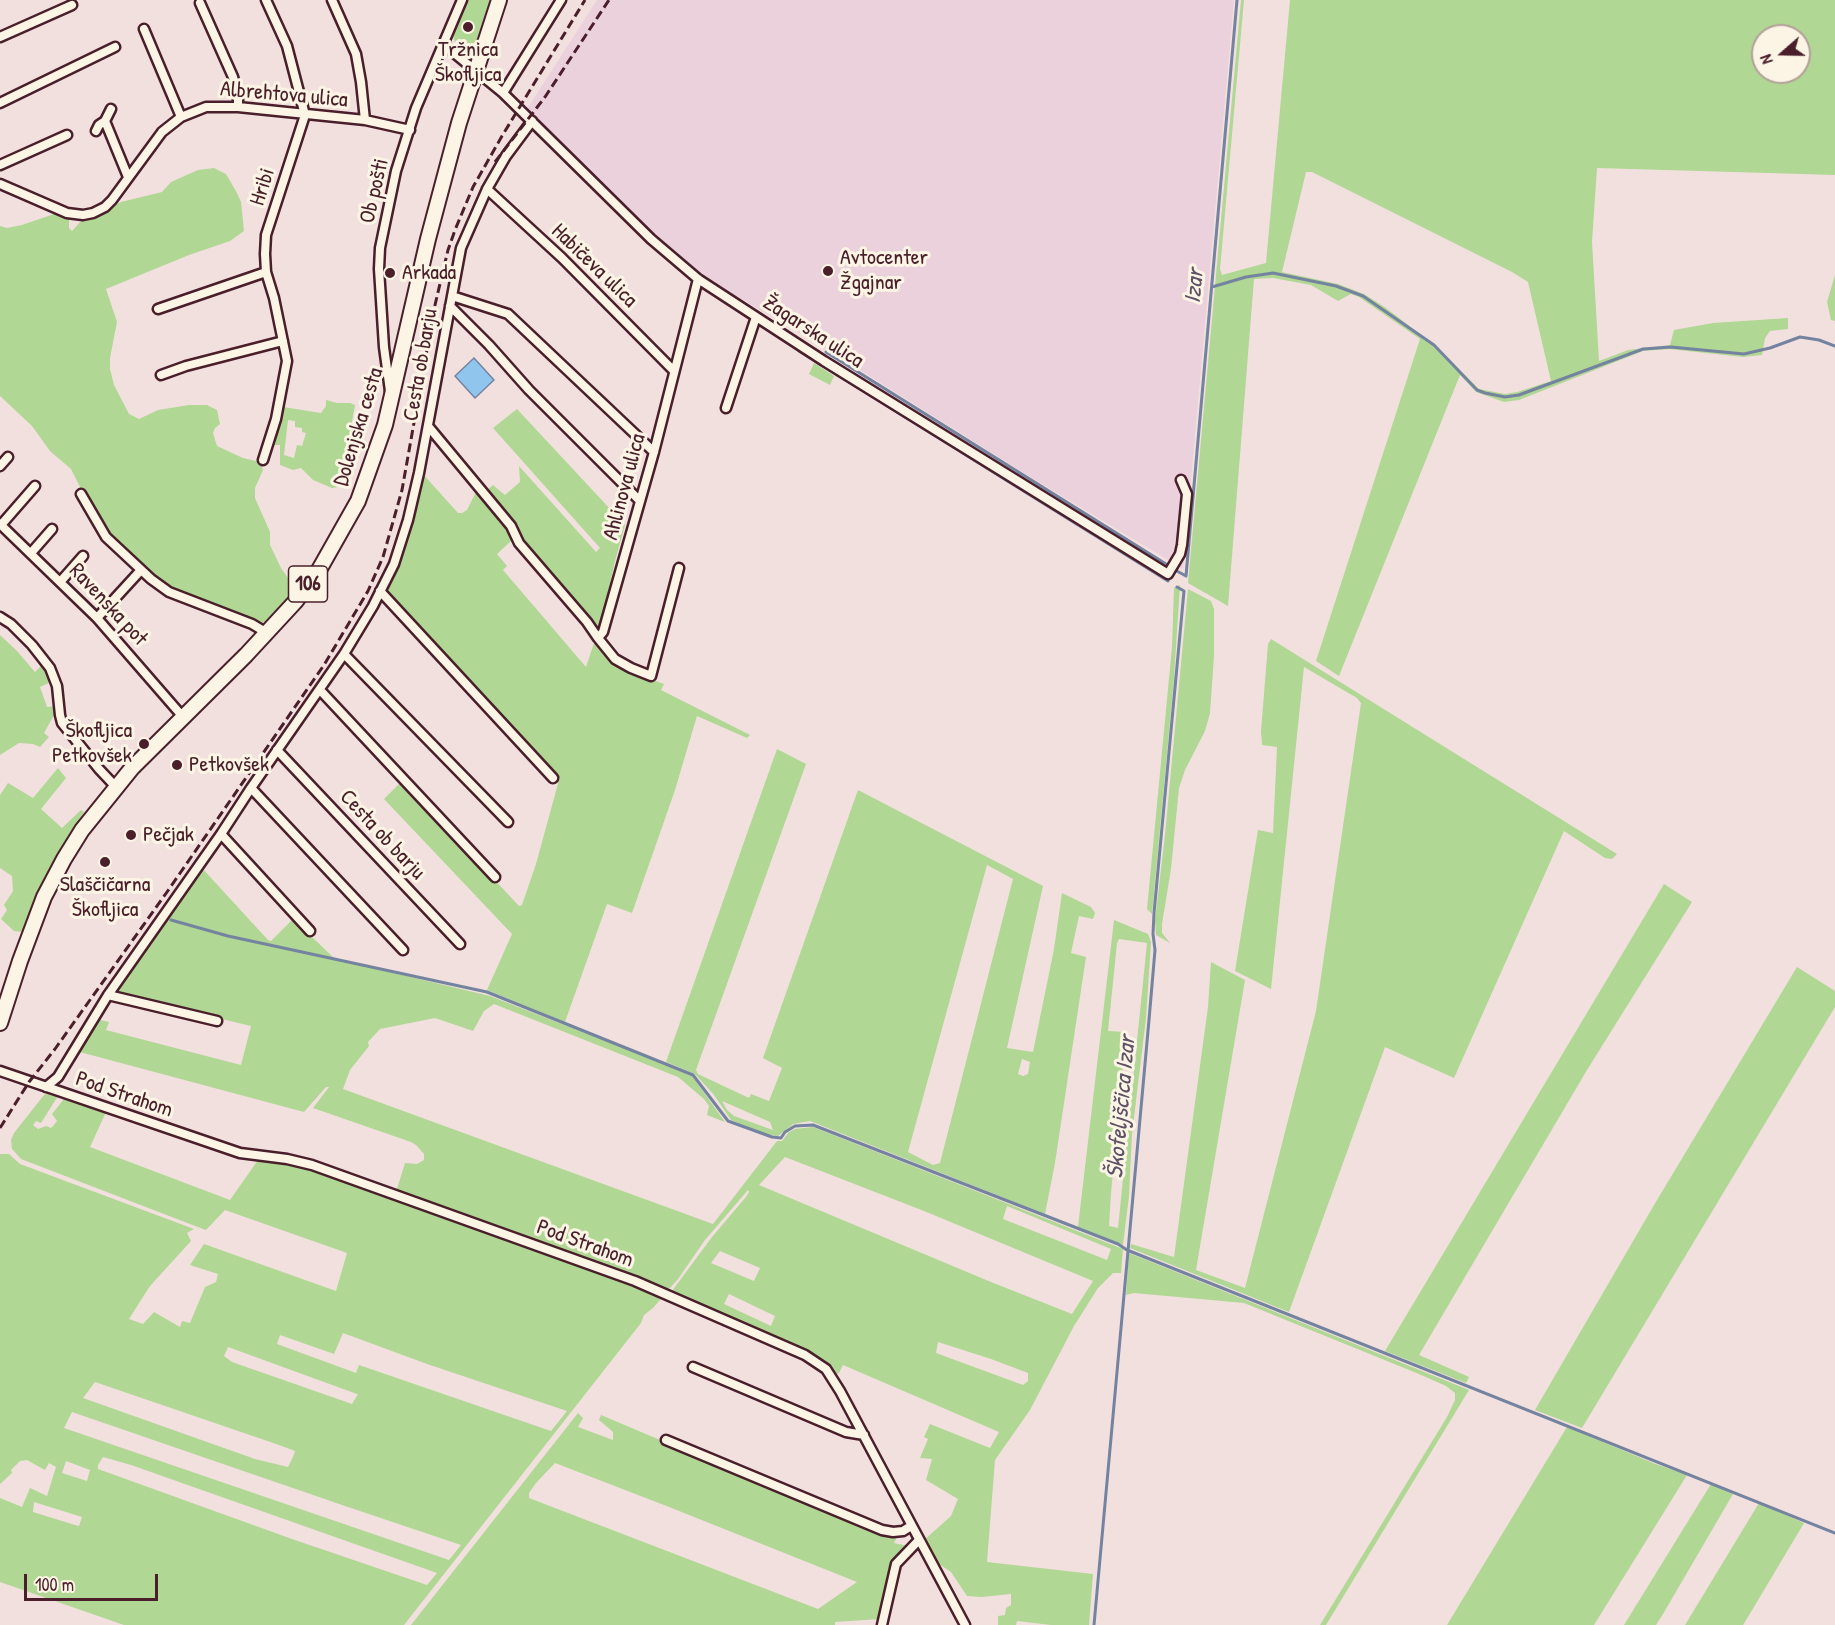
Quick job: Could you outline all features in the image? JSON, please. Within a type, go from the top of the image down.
[{"type":"main road","name":"Dolenjska cesta","points":[[2,1013],[44,897],[82,830],[116,787],[148,752],[295,602],[319,570],[358,501],[383,433],[430,229],[459,123],[499,0]]},
{"type":"street","points":[[266,0],[287,46],[305,115]]},
{"type":"street","name":"Albrehtova ulica","points":[[332,0],[356,54],[362,82],[365,120]]},
{"type":"street","name":"Ob pošti","points":[[391,400],[384,347],[379,269],[380,248],[396,171],[416,108],[462,0]]},
{"type":"street","points":[[503,93],[561,0]]},
{"type":"street","points":[[200,3],[233,77],[238,96],[238,107]]},
{"type":"street","points":[[0,37],[72,5]]},
{"type":"street","points":[[144,29],[181,117]]},
{"type":"street","name":"Žagarska ulica","points":[[443,44],[503,93],[651,239],[698,279],[1168,574],[1180,554],[1182,545],[1186,494],[1181,480]]},
{"type":"street","points":[[0,103],[115,47]]},
{"type":"street","name":"Albrehtova ulica","points":[[0,184],[66,213],[83,215],[93,213],[105,207],[162,132],[181,117],[206,107],[238,107],[365,120],[410,130]]},
{"type":"street","points":[[96,131],[105,121],[111,109]]},
{"type":"street","name":"Hribi","points":[[263,460],[284,383],[287,361],[274,298],[266,272],[266,235],[305,115]]},
{"type":"street","points":[[105,121],[128,177]]},
{"type":"street","name":"Cesta ob barju","points":[[46,1087],[58,1077],[108,994],[222,834],[251,788],[344,654],[394,564],[408,520],[428,426],[461,248],[487,189],[506,156],[532,121]]},
{"type":"street","points":[[0,165],[67,135]]},
{"type":"street","name":"Habičeva ulica","points":[[487,189],[562,258],[674,370]]},
{"type":"street","points":[[158,309],[266,272]]},
{"type":"street","name":"Ahlinova ulica","points":[[598,638],[603,632],[654,452],[698,279]]},
{"type":"street","points":[[452,296],[508,314],[654,452]]},
{"type":"street","points":[[450,306],[529,390],[640,501]]},
{"type":"street","points":[[726,408],[756,317]]},
{"type":"street","points":[[161,375],[186,366],[283,341]]},
{"type":"street","points":[[428,426],[511,526],[519,543],[587,622],[615,659],[651,676],[679,568]]},
{"type":"street","points":[[0,466],[8,457]]},
{"type":"street","points":[[0,524],[35,486]]},
{"type":"street","points":[[81,494],[106,537],[141,570],[169,592],[252,624],[267,633]]},
{"type":"street","name":"Ravenska pot","points":[[0,524],[97,618],[183,717]]},
{"type":"street","points":[[31,553],[52,529]]},
{"type":"street","points":[[61,581],[83,556]]},
{"type":"street","points":[[97,618],[141,570]]},
{"type":"street","points":[[380,591],[553,778]]},
{"type":"street","points":[[0,617],[11,624],[32,645],[50,668],[57,686],[62,723],[116,787]]},
{"type":"street","points":[[344,654],[508,822]]},
{"type":"street","points":[[320,690],[495,877]]},
{"type":"street","name":"Cesta ob barju","points":[[277,750],[460,944]]},
{"type":"street","points":[[251,788],[403,950]]},
{"type":"street","points":[[222,834],[310,931]]},
{"type":"street","points":[[108,994],[217,1021]]},
{"type":"street","name":"Pod Strahom","points":[[0,1071],[240,1153],[287,1159],[312,1165],[602,1268],[668,1294],[805,1355],[826,1369],[864,1435],[965,1625]]},
{"type":"street","points":[[693,1367],[846,1432],[864,1435]]},
{"type":"street","points":[[666,1440],[882,1530],[903,1531],[911,1526]]},
{"type":"street","points":[[882,1625],[896,1564],[919,1540]]},
{"type":"shaded area","points":[[597,0],[1234,0],[1183,569],[1032,478],[828,350],[699,274],[666,247],[527,109]]},
{"type":"green space","points":[[468,0],[490,0],[473,50],[468,51],[454,40],[453,35]]},
{"type":"green space","points":[[1241,0],[1244,0],[1220,269],[1222,275],[1266,263],[1290,0],[1835,0],[1835,175],[1597,168],[1592,242],[1599,361],[1628,350],[1670,345],[1674,330],[1713,323],[1788,318],[1788,329],[1770,331],[1765,338],[1762,355],[1743,357],[1669,349],[1643,351],[1519,400],[1504,402],[1476,392],[1460,375],[1339,676],[1316,661],[1420,339],[1359,297],[1351,294],[1338,301],[1311,285],[1273,278],[1254,279],[1228,606],[1188,583]],"holes":[[[1306,172],[1312,172],[1528,282],[1551,381],[1505,394],[1479,389],[1438,348],[1364,294],[1338,284],[1282,272]]]},
{"type":"green space","points":[[214,168],[226,174],[237,193],[241,202],[244,231],[230,241],[106,289],[117,322],[110,369],[114,385],[129,414],[139,419],[158,410],[189,405],[207,405],[217,410],[220,424],[213,433],[217,446],[243,458],[260,462],[263,470],[255,488],[255,498],[270,532],[270,545],[281,568],[296,589],[265,623],[236,616],[166,589],[107,533],[91,509],[71,469],[50,451],[32,426],[0,396],[0,226],[7,228],[22,225],[57,213],[69,219],[69,228],[72,231],[82,220],[89,220],[121,202],[162,192],[171,182],[198,170]]},
{"type":"green space","points":[[1835,275],[1835,321],[1831,320],[1827,302]]},
{"type":"green space","points":[[814,363],[834,376],[830,385],[809,374]]},
{"type":"green space","points":[[326,400],[355,405],[351,427],[356,428],[352,466],[338,487],[332,488],[313,480],[301,468],[293,470],[280,465],[280,445],[272,445],[283,407],[321,413],[326,406]],"holes":[[[288,420],[295,421],[295,427],[302,428],[302,432],[306,433],[302,446],[297,445],[294,458],[284,455]]]},
{"type":"green space","points":[[517,409],[625,525],[600,630],[596,629],[593,622],[517,534],[486,491],[493,485],[505,495],[520,482],[519,466],[596,552],[600,548],[493,428]]},
{"type":"green space","points":[[422,473],[458,513],[467,510],[477,490],[509,528],[511,541],[497,554],[507,566],[503,570],[586,667],[595,640],[639,675],[664,684],[661,690],[750,735],[747,738],[697,716],[675,790],[632,913],[607,904],[565,1022],[487,990],[512,934],[384,799],[402,781],[519,906],[522,905],[559,780],[387,595],[386,591],[398,564]]},
{"type":"green space","points":[[1180,585],[1174,678],[1152,914],[1147,909],[1172,647],[1174,588]]},
{"type":"green space","points":[[1188,589],[1211,601],[1214,609],[1214,656],[1210,713],[1205,731],[1185,770],[1179,788],[1171,869],[1162,924],[1162,933],[1170,943],[1156,935],[1155,920]]},
{"type":"green space","points":[[0,635],[35,672],[41,666],[44,669],[51,682],[40,687],[47,707],[55,706],[54,715],[44,733],[49,737],[40,747],[19,743],[0,755]]},
{"type":"green space","points":[[1271,639],[1617,854],[1612,859],[1605,858],[1564,831],[1454,1078],[1385,1047],[1289,1312],[1130,1248],[1131,1244],[1174,1257],[1208,1007],[1211,962],[1245,980],[1196,1270],[1245,1288],[1316,1011],[1361,703],[1357,698],[1304,667],[1271,989],[1235,971],[1258,830],[1273,833],[1277,747],[1262,745],[1261,731],[1268,644]]},
{"type":"green space","points":[[777,749],[806,764],[696,1070],[698,1074],[749,1098],[751,1094],[769,1101],[782,1068],[763,1058],[858,790],[1043,886],[1007,1048],[1033,1052],[1054,949],[1062,893],[1091,907],[1095,913],[1093,919],[1079,916],[1071,953],[1086,957],[1055,1163],[1045,1214],[810,1121],[793,1124],[778,1136],[764,1134],[731,1120],[714,1095],[695,1074],[666,1062]],"holes":[[[987,865],[1013,879],[940,1163],[933,1165],[908,1152]],[[1022,1059],[1030,1062],[1028,1074],[1023,1076],[1018,1074]],[[722,1101],[770,1122],[773,1130],[734,1116]]]},
{"type":"green space","points":[[58,768],[66,778],[41,809],[62,828],[81,810],[84,812],[50,867],[22,932],[14,931],[1,919],[7,910],[4,905],[13,891],[12,876],[0,868],[0,795],[8,783],[33,798]]},
{"type":"green space","points":[[201,867],[268,940],[271,941],[293,919],[335,959],[490,996],[692,1076],[725,1122],[707,1115],[709,1106],[704,1099],[678,1077],[494,1004],[484,1011],[473,1031],[435,1018],[380,1029],[368,1042],[369,1046],[350,1070],[343,1089],[713,1224],[777,1141],[782,1141],[789,1132],[795,1129],[813,1127],[1123,1249],[1121,1273],[1113,1273],[1098,1288],[1074,1326],[1030,1410],[995,1460],[987,1562],[1093,1574],[1089,1625],[1051,1625],[1017,1621],[1016,1625],[998,1625],[998,1616],[1005,1615],[1006,1608],[1011,1605],[1011,1594],[967,1596],[951,1572],[933,1560],[923,1541],[951,1516],[958,1499],[926,1480],[932,1459],[920,1458],[928,1439],[924,1437],[930,1424],[990,1448],[999,1432],[843,1365],[839,1373],[834,1375],[807,1352],[673,1294],[672,1291],[712,1237],[746,1197],[748,1190],[705,1240],[678,1279],[669,1289],[665,1290],[642,1279],[396,1192],[405,1163],[417,1164],[424,1160],[424,1154],[411,1142],[313,1108],[329,1087],[326,1087],[304,1112],[76,1051],[96,1019],[109,1022],[106,1030],[241,1065],[251,1026],[116,992]],"holes":[[[785,1157],[924,1211],[1093,1281],[1072,1314],[759,1185]],[[1007,1206],[1111,1249],[1107,1260],[1003,1219]],[[720,1251],[760,1268],[754,1281],[711,1263]],[[729,1294],[775,1316],[771,1326],[724,1304]],[[938,1342],[1028,1373],[1028,1381],[1023,1385],[936,1353]]]},
{"type":"green space","points":[[1664,884],[1692,902],[1587,1070],[1419,1355],[1469,1377],[1466,1383],[1385,1351]]},
{"type":"green space","points":[[1114,920],[1148,934],[1151,942],[1146,1018],[1132,1134],[1129,1196],[1123,1245],[1078,1227]],"holes":[[[1119,939],[1147,943],[1118,1228],[1109,1226],[1126,1032],[1108,1031],[1117,943]]]},
{"type":"green space","points":[[1797,967],[1835,991],[1835,1007],[1582,1428],[1535,1410],[1654,1205]]},
{"type":"green space","points":[[48,1093],[58,1096],[41,1123],[36,1121],[33,1125],[38,1129],[46,1126],[51,1128],[54,1125],[57,1121],[52,1114],[64,1099],[106,1112],[90,1147],[230,1200],[258,1160],[292,1162],[630,1282],[660,1296],[660,1300],[644,1315],[641,1323],[404,1625],[124,1625],[0,1582],[0,1498],[22,1507],[30,1488],[47,1496],[56,1467],[49,1463],[45,1470],[27,1460],[20,1461],[11,1470],[12,1473],[0,1484],[0,1154],[9,1154],[20,1164],[194,1229],[187,1233],[191,1241],[150,1286],[129,1319],[143,1324],[154,1312],[180,1327],[182,1321],[190,1323],[205,1287],[216,1282],[218,1274],[190,1265],[204,1244],[336,1291],[347,1253],[225,1210],[206,1230],[21,1159],[12,1149],[11,1140],[44,1095]],"holes":[[[343,1333],[567,1411],[551,1431],[359,1365],[356,1373],[277,1344],[280,1335],[334,1354]],[[228,1347],[358,1394],[352,1404],[232,1362],[224,1356]],[[95,1382],[295,1451],[288,1467],[255,1459],[83,1398]],[[72,1412],[461,1545],[449,1560],[64,1428]],[[103,1457],[131,1465],[437,1573],[427,1585],[98,1469]],[[66,1461],[90,1470],[87,1481],[62,1473]],[[34,1502],[82,1517],[79,1526],[33,1512]]]},
{"type":"green space","points":[[1129,1253],[1469,1390],[1326,1625],[1320,1625],[1447,1417],[1455,1400],[1455,1393],[1446,1386],[1419,1374],[1244,1303],[1134,1293],[1126,1295]]},
{"type":"green space","points":[[578,1413],[583,1418],[578,1427],[613,1440],[613,1432],[599,1420],[601,1415],[858,1524],[897,1537],[894,1543],[908,1546],[892,1563],[880,1619],[835,1622],[835,1625],[411,1625]],"holes":[[[555,1463],[857,1582],[818,1609],[529,1498],[529,1493]]]},
{"type":"green space","points":[[1567,1427],[1687,1475],[1594,1625],[1447,1625]]},
{"type":"green space","points":[[1711,1484],[1733,1494],[1663,1614],[1656,1625],[1624,1625]]},
{"type":"green space","points":[[1759,1503],[1804,1523],[1751,1612],[1743,1625],[1685,1625]]},
{"type":"water","points":[[474,358],[494,380],[475,398],[455,376]]},
{"type":"waterway","name":"Izar","points":[[1175,570],[1186,576],[1237,0]]},
{"type":"waterway","points":[[1212,287],[1246,277],[1273,273],[1336,286],[1363,296],[1434,345],[1477,390],[1505,397],[1519,395],[1643,349],[1671,347],[1744,354],[1770,348],[1800,337],[1819,340],[1835,346]]},
{"type":"waterway","points":[[799,351],[1168,581]]},
{"type":"waterway","points":[[826,352],[1166,564]]},
{"type":"waterway","name":"Škofeljščica Izar","points":[[1094,1625],[1149,1020],[1155,950],[1154,913],[1184,591],[1177,587]]},
{"type":"waterway","points":[[171,920],[228,936],[487,992],[693,1075],[728,1121],[781,1138],[785,1132],[795,1126],[813,1125],[1118,1244],[1127,1250],[1835,1533]]},
{"type":"railway","points":[[0,1128],[29,1082],[167,892],[324,665],[368,591],[383,557],[402,490],[435,305],[455,230],[473,187],[585,0]]},
{"type":"railway","points":[[495,162],[545,97],[609,0]]},
{"type":"place","name":"Tržnica Škofljica","points":[[468,27]]},
{"type":"place","name":"Avtocenter Žgajnar","points":[[828,271]]},
{"type":"place","name":"Arkada","points":[[390,273]]},
{"type":"place","name":"Škofljica Petkovšek","points":[[144,744]]},
{"type":"place","name":"Petkovšek","points":[[177,765]]},
{"type":"place","name":"Pečjak","points":[[131,835]]},
{"type":"place","name":"Slaščičarna Škofljica","points":[[105,862]]}]
